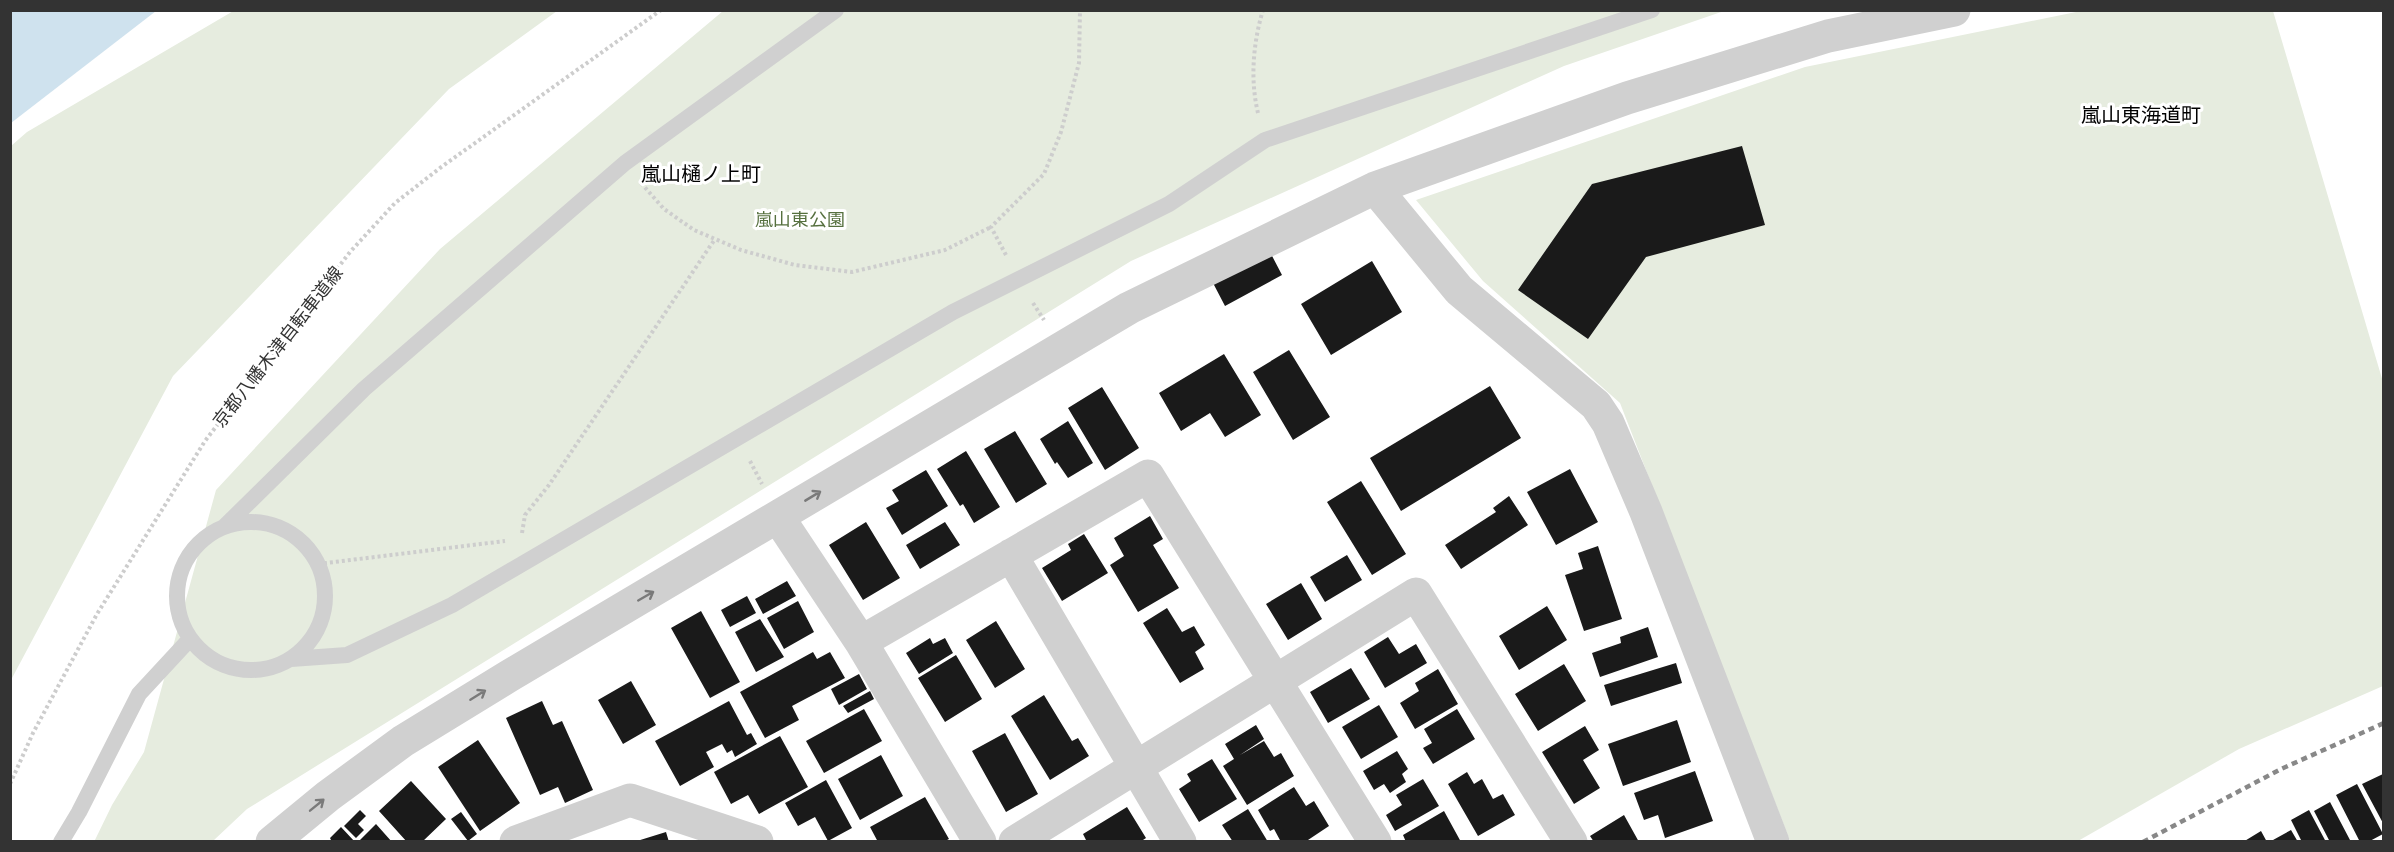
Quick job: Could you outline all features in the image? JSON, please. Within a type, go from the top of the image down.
[{"type":"street","points":[[272,842],[328,796],[403,741],[1129,308],[1375,188],[1627,98],[1816,39],[1954,10]]},
{"type":"street","points":[[1375,188],[1459,290],[1596,405],[1608,423],[1650,523],[1773,842]]},
{"type":"street","points":[[861,642],[1148,476],[1375,842]]},
{"type":"street","points":[[778,517],[861,642],[980,842]]},
{"type":"street","points":[[1011,555],[1180,842]]},
{"type":"street","points":[[1015,842],[1416,594],[1571,842]]},
{"type":"street","points":[[516,842],[630,800],[757,842]]},
{"type":"lane","points":[[225,526],[247,522],[269,524],[289,532],[306,546],[318,564],[325,585],[325,606],[319,627],[308,645],[291,659],[271,669],[248,671],[226,667],[205,656],[189,640],[180,620],[176,597],[179,574],[197,545],[205,537],[225,526],[364,389],[625,163],[836,10]]},
{"type":"lane","points":[[291,659],[346,655],[452,605],[953,312],[1169,204],[1265,140],[1652,10]]},
{"type":"lane","points":[[61,842],[79,812],[139,694],[189,640]]},
{"type":"path","name":"京都八幡木津自転車道線","points":[[10,784],[33,733],[97,614],[205,441],[350,252],[395,203],[440,168],[661,10]]},
{"type":"path","points":[[625,163],[663,209],[694,230],[741,250],[795,265],[852,272],[945,250],[992,227],[1044,174],[1061,132],[1079,63],[1080,10]]},
{"type":"path","points":[[1263,10],[1255,50],[1253,91],[1265,140]]},
{"type":"path","points":[[992,227],[1019,280],[1061,348]]},
{"type":"path","points":[[523,564],[520,539],[525,516],[549,485],[715,239]]},
{"type":"path","points":[[737,438],[778,517]]},
{"type":"path","points":[[318,564],[520,539]]},
{"type":"green space","points":[[235,10],[557,11],[449,89],[173,376],[11,680],[11,146],[27,132]]},
{"type":"green space","name":"嵐山東公園","points":[[723,11],[1724,11],[1564,66],[1131,261],[247,809],[213,841],[94,842],[112,805],[144,752],[216,490],[440,249]]},
{"type":"green space","points":[[2081,11],[2273,11],[2383,382],[2383,686],[2239,749],[2078,841],[1790,841],[1620,403],[1483,281],[1416,200],[1805,67]]},
{"type":"water","points":[[11,10],[156,10],[156,11],[11,123]]},
{"type":"building","points":[[1742,146],[1765,225],[1646,257],[1588,339],[1518,290],[1592,184]]},
{"type":"building","points":[[1270,252],[1282,275],[1225,306],[1213,283]]},
{"type":"building","points":[[1372,261],[1402,312],[1331,355],[1301,304]]},
{"type":"building","points":[[1289,350],[1330,417],[1293,440],[1253,372]]},
{"type":"building","points":[[1224,354],[1261,415],[1225,437],[1210,413],[1181,431],[1159,393]]},
{"type":"building","points":[[1490,386],[1521,438],[1401,511],[1370,458]]},
{"type":"building","points":[[1102,387],[1139,448],[1105,470],[1068,408]]},
{"type":"building","points":[[1068,421],[1093,463],[1068,478],[1057,462],[1055,464],[1040,439]]},
{"type":"building","points":[[1015,431],[1047,484],[1016,503],[984,449]]},
{"type":"building","points":[[966,451],[1000,507],[974,523],[963,504],[960,506],[937,469]]},
{"type":"building","points":[[1570,469],[1598,522],[1556,545],[1527,492]]},
{"type":"building","points":[[926,470],[948,506],[902,535],[886,508],[899,501],[892,490]]},
{"type":"building","points":[[1361,481],[1406,554],[1372,575],[1327,502]]},
{"type":"building","points":[[1509,496],[1528,525],[1461,569],[1445,545],[1496,512],[1493,508]]},
{"type":"building","points":[[1150,516],[1163,539],[1153,545],[1179,588],[1138,612],[1110,565],[1124,556],[1114,538]]},
{"type":"building","points":[[866,522],[900,578],[863,600],[829,545]]},
{"type":"building","points":[[945,522],[960,545],[920,569],[906,545]]},
{"type":"building","points":[[1084,534],[1108,573],[1062,601],[1042,568],[1071,550],[1068,544]]},
{"type":"building","points":[[1598,546],[1622,619],[1584,631],[1565,575],[1583,569],[1578,553]]},
{"type":"building","points":[[1347,555],[1362,580],[1325,602],[1310,577]]},
{"type":"building","points":[[787,581],[796,596],[763,614],[755,599]]},
{"type":"building","points":[[1301,583],[1322,619],[1288,640],[1266,604]]},
{"type":"building","points":[[747,596],[756,613],[730,627],[721,610]]},
{"type":"building","points":[[798,601],[814,632],[784,649],[767,618]]},
{"type":"building","points":[[1547,606],[1567,640],[1519,670],[1499,636]]},
{"type":"building","points":[[1167,608],[1182,632],[1194,626],[1205,645],[1195,652],[1204,669],[1180,683],[1143,623]]},
{"type":"building","points":[[701,611],[740,682],[710,698],[671,628]]},
{"type":"building","points":[[760,619],[784,657],[756,672],[735,632]]},
{"type":"building","points":[[996,621],[1025,669],[995,688],[966,640]]},
{"type":"building","points":[[1648,627],[1658,657],[1600,677],[1592,653],[1621,643],[1620,637]]},
{"type":"building","points":[[1388,637],[1399,654],[1416,644],[1427,663],[1385,688],[1364,652]]},
{"type":"building","points":[[930,638],[933,644],[945,638],[953,653],[919,674],[906,653]]},
{"type":"building","points":[[813,652],[817,659],[830,652],[845,678],[792,706],[799,720],[765,738],[740,692]]},
{"type":"building","points":[[956,655],[982,699],[945,722],[918,678]]},
{"type":"building","points":[[1676,663],[1682,683],[1611,706],[1604,685]]},
{"type":"building","points":[[1564,664],[1586,701],[1538,731],[1515,694]]},
{"type":"building","points":[[1351,668],[1370,699],[1328,723],[1310,692]]},
{"type":"building","points":[[1438,669],[1458,704],[1415,729],[1400,703],[1419,691],[1415,683]]},
{"type":"building","points":[[859,674],[867,689],[839,705],[831,689]]},
{"type":"building","points":[[631,681],[656,725],[623,744],[598,700]]},
{"type":"building","points":[[870,691],[874,699],[848,713],[843,706]]},
{"type":"building","points":[[1044,695],[1072,741],[1078,738],[1089,756],[1050,780],[1011,716]]},
{"type":"building","points":[[542,701],[553,725],[562,721],[593,790],[565,803],[558,787],[540,795],[506,718]]},
{"type":"building","points":[[729,701],[747,735],[751,733],[757,744],[735,757],[732,750],[727,753],[722,744],[706,752],[714,767],[680,786],[655,741]]},
{"type":"building","points":[[1379,705],[1398,737],[1361,759],[1342,727]]},
{"type":"building","points":[[864,709],[882,741],[824,773],[806,741]]},
{"type":"building","points":[[1457,709],[1475,739],[1433,764],[1423,748],[1432,743],[1424,729]]},
{"type":"building","points":[[1677,720],[1691,762],[1623,786],[1608,744]]},
{"type":"building","points":[[1256,725],[1264,739],[1240,755],[1264,741],[1274,757],[1281,753],[1294,776],[1247,805],[1223,766],[1234,759],[1225,744]]},
{"type":"building","points":[[1585,726],[1599,750],[1583,760],[1600,788],[1574,804],[1542,752]]},
{"type":"building","points":[[1005,733],[1038,794],[1006,812],[972,751]]},
{"type":"building","points":[[780,736],[808,787],[759,814],[748,795],[731,804],[714,772]]},
{"type":"building","points":[[478,740],[520,803],[480,831],[438,767]]},
{"type":"building","points":[[1397,751],[1408,769],[1402,774],[1406,782],[1390,793],[1384,784],[1374,790],[1363,771]]},
{"type":"building","points":[[881,755],[903,796],[860,820],[838,779]]},
{"type":"building","points":[[1212,759],[1237,799],[1199,822],[1179,789],[1191,781],[1187,774]]},
{"type":"building","points":[[1695,771],[1713,821],[1665,838],[1658,815],[1644,820],[1634,793]]},
{"type":"building","points":[[1467,772],[1474,784],[1482,779],[1493,799],[1503,794],[1515,815],[1478,836],[1448,784]]},
{"type":"building","points":[[2384,775],[2384,825],[2362,784]]},
{"type":"building","points":[[1423,779],[1439,806],[1395,831],[1386,815],[1402,805],[1396,795]]},
{"type":"building","points":[[826,780],[852,828],[828,841],[815,817],[798,826],[785,803]]},
{"type":"building","points":[[411,781],[446,819],[422,842],[407,842],[379,811]]},
{"type":"building","points":[[2357,784],[2383,834],[2368,842],[2360,842],[2336,795]]},
{"type":"building","points":[[1294,787],[1306,806],[1314,801],[1329,826],[1305,842],[1281,842],[1274,829],[1270,831],[1258,810]]},
{"type":"building","points":[[925,797],[949,839],[943,842],[904,840],[878,842],[870,827]]},
{"type":"building","points":[[2330,802],[2350,840],[2348,842],[2330,842],[2314,811]]},
{"type":"building","points":[[1127,807],[1146,838],[1140,842],[1087,842],[1083,834]]},
{"type":"building","points":[[1248,809],[1268,842],[1233,842],[1222,825]]},
{"type":"building","points":[[360,810],[366,816],[358,824],[364,830],[356,838],[344,826]]},
{"type":"building","points":[[2309,810],[2326,842],[2302,842],[2291,820]]},
{"type":"building","points":[[1444,811],[1461,842],[1406,842],[1403,835]]},
{"type":"building","points":[[461,812],[477,834],[468,841],[451,819]]},
{"type":"building","points":[[1624,815],[1639,842],[1594,842],[1590,836]]},
{"type":"building","points":[[376,824],[392,842],[358,842]]},
{"type":"building","points":[[341,827],[355,842],[332,842],[330,838]]},
{"type":"building","points":[[2291,830],[2298,842],[2274,842],[2273,840]]},
{"type":"building","points":[[2261,831],[2267,842],[2243,842]]},
{"type":"building","points":[[666,832],[669,842],[637,842],[637,841]]},
{"type":"railway","points":[[2143,842],[2281,769],[2384,723]]},
{"type":"district","name":"嵐山東海道町","points":[[2141,115]]},
{"type":"district","name":"嵐山樋ノ上町","points":[[701,174]]}]
